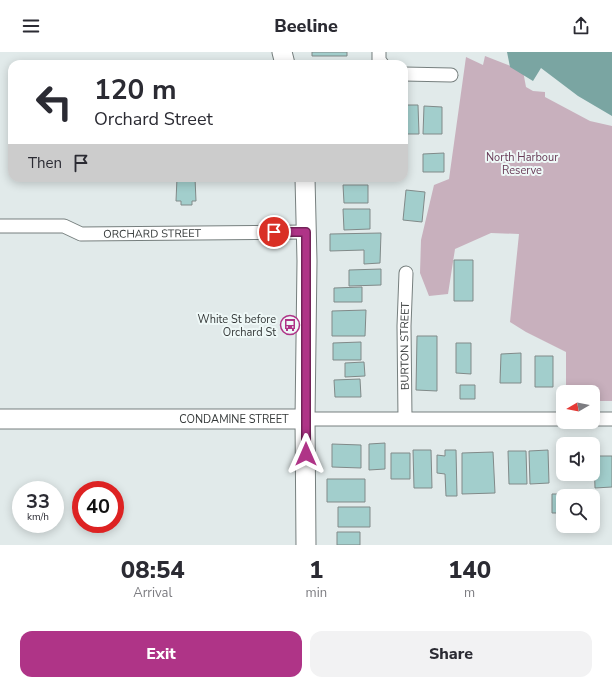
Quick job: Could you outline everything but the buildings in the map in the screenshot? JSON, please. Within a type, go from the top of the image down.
[{"type":"street","points":[[408,74],[451,75]]},
{"type":"street","points":[[305,182],[306,545]]},
{"type":"street","name":"ORCHARD STREET","points":[[0,226],[64,226],[81,234],[306,232]]},
{"type":"street","name":"BURTON STREET","points":[[405,418],[404,341],[406,273]]},
{"type":"street","name":"CONDAMINE STREET","points":[[0,419],[556,419]]},
{"type":"street","points":[[600,419],[612,419]]},
{"type":"green space","name":"North Harbour Reserve","points":[[485,56],[523,71],[526,87],[533,91],[545,92],[545,97],[590,121],[612,126],[612,401],[600,401],[600,385],[566,385],[566,352],[526,332],[510,322],[519,234],[491,233],[455,249],[448,294],[429,296],[420,273],[421,240],[434,185],[449,179],[466,57],[483,65]]},
{"type":"water","points":[[507,52],[612,52],[612,116],[578,96],[541,68],[533,81],[510,67]]},
{"type":"place","name":"White St before Orchard St","points":[[290,325]]},
{"type":"route","points":[[274,232],[306,232],[306,454]]}]
